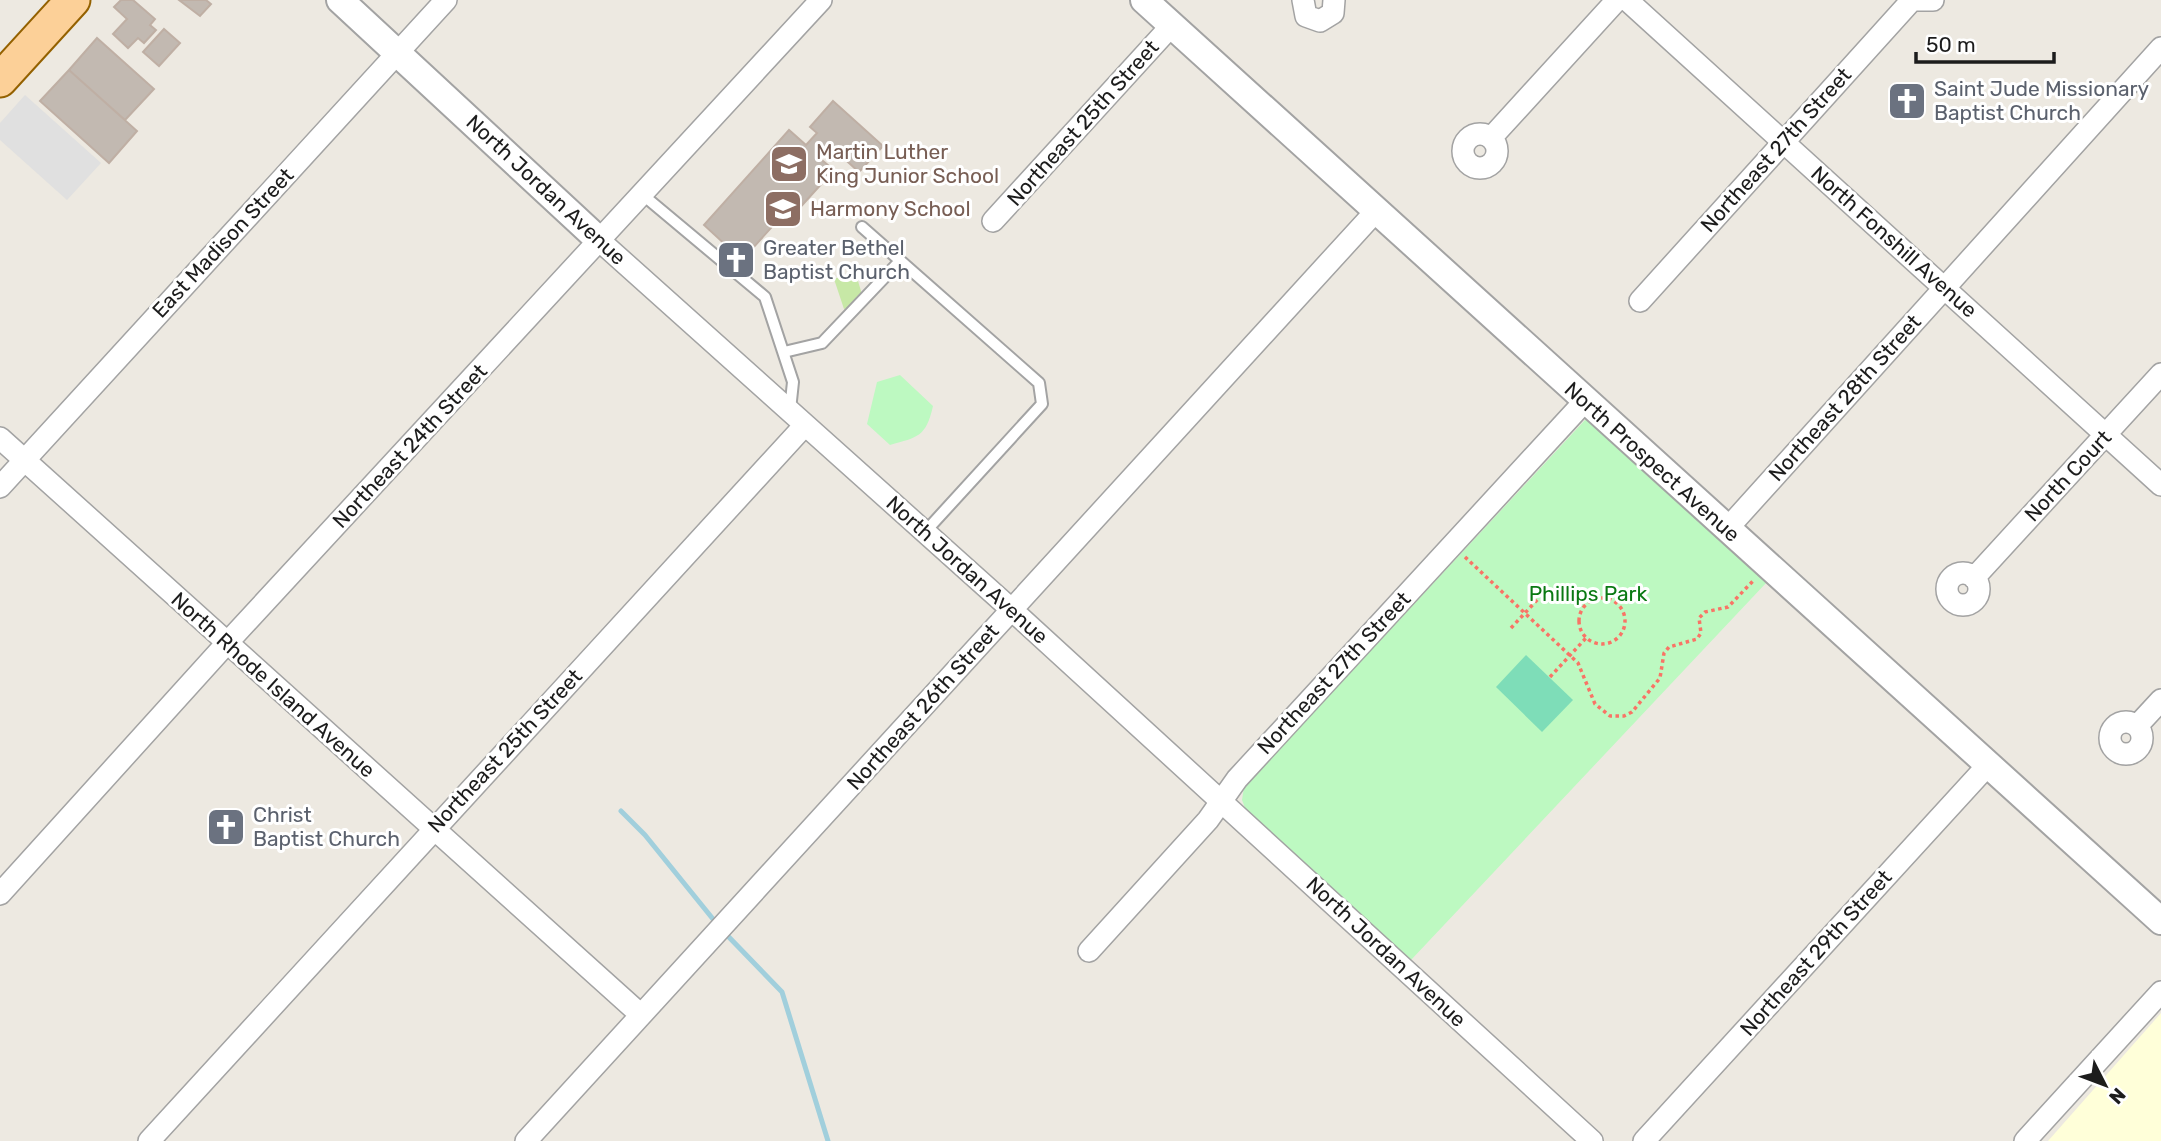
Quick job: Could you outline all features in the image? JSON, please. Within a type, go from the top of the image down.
[{"type":"main road","points":[[5,63],[73,0]]},
{"type":"street","name":"North Jordan Avenue","points":[[340,0],[600,241],[1012,610],[1592,1141]]},
{"type":"street","name":"East Madison Street","points":[[0,487],[446,0]]},
{"type":"street","name":"Northeast 24th Street","points":[[0,894],[227,642],[821,0]]},
{"type":"street","name":"North Prospect Avenue","points":[[1144,0],[2161,921]]},
{"type":"street","points":[[1303,0],[1306,16],[1320,21],[1333,13],[1334,0]]},
{"type":"street","points":[[1491,138],[1618,0]]},
{"type":"street","name":"North Fonshill Avenue","points":[[1627,0],[2161,485]]},
{"type":"street","name":"Northeast 27th Street","points":[[1640,301],[1912,0]]},
{"type":"street","points":[[1917,0],[1933,0]]},
{"type":"street","name":"Northeast 25th Street","points":[[993,221],[1172,25]]},
{"type":"street","name":"Northeast 28th Street","points":[[1727,529],[2161,48]]},
{"type":"street","name":"Northeast 26th Street","points":[[526,1141],[1376,211]]},
{"type":"street","name":"North Court","points":[[1974,578],[2161,374]]},
{"type":"street","name":"Northeast 27th Street","points":[[1089,951],[1208,820],[1237,779],[1585,401]]},
{"type":"street","name":"Northeast 25th Street","points":[[149,1141],[432,830],[798,418]]},
{"type":"street","name":"North Rhode Island Avenue","points":[[0,438],[432,830],[641,1015]]},
{"type":"street","points":[[2137,726],[2161,700]]},
{"type":"street","name":"Northeast 29th Street","points":[[1644,1141],[1988,765]]},
{"type":"street","points":[[2025,1141],[2161,992]]},
{"type":"lane","points":[[643,195],[765,296],[785,352],[798,418]]},
{"type":"lane","points":[[862,227],[1039,383],[1041,404],[925,532]]},
{"type":"lane","points":[[785,352],[822,343],[900,261]]},
{"type":"path","points":[[1452,545],[1582,669],[1601,711],[1609,716],[1623,716],[1645,700],[1660,678],[1664,653],[1669,647],[1697,639],[1701,633],[1699,618],[1705,612],[1728,607],[1767,566]]},
{"type":"path","points":[[1565,586],[1585,605]]},
{"type":"path","points":[[1511,628],[1538,599]]},
{"type":"path","points":[[1593,599],[1609,599],[1621,608],[1625,623],[1623,631],[1613,642],[1598,645],[1586,638],[1578,624],[1585,605],[1593,599]]},
{"type":"path","points":[[1550,677],[1586,638]]},
{"type":"shaded area","points":[[25,95],[101,163],[67,200],[0,140],[0,123]]},
{"type":"shaded area","points":[[2161,1013],[2161,1141],[2048,1141]]},
{"type":"green space","points":[[855,271],[864,301],[844,309],[834,279]]},
{"type":"green space","points":[[900,375],[933,406],[924,430],[908,440],[890,445],[867,424],[877,382]]},
{"type":"green space","name":"Phillips Park","points":[[1585,420],[1592,421],[1767,582],[1411,960],[1247,813],[1242,800],[1244,787]]},
{"type":"green space","points":[[1526,655],[1573,700],[1542,732],[1496,687]]},
{"type":"building","points":[[121,0],[133,0],[155,19],[150,25],[156,30],[144,43],[138,38],[128,48],[113,34],[127,19],[114,7]]},
{"type":"building","points":[[179,0],[206,0],[211,4],[200,16]]},
{"type":"building","points":[[164,29],[180,43],[159,66],[143,52]]},
{"type":"building","points":[[97,38],[154,89],[125,120],[69,70]]},
{"type":"building","points":[[69,70],[137,131],[109,163],[40,101]]},
{"type":"building","points":[[833,101],[883,146],[859,172],[828,144],[817,156],[834,170],[795,213],[789,208],[742,260],[704,225],[789,130],[806,145],[817,133],[810,127]]},
{"type":"waterway","points":[[621,811],[645,835],[717,924]]},
{"type":"waterway","points":[[723,931],[782,992],[828,1141]]},
{"type":"place","name":"Saint Jude Missionary Baptist Church","points":[[1907,101]]},
{"type":"place","name":"Martin Luther King Junior School","points":[[789,164]]},
{"type":"place","name":"Harmony School","points":[[783,209]]},
{"type":"place","name":"Greater Bethel Baptist Church","points":[[736,260]]},
{"type":"place","name":"Christ Baptist Church","points":[[226,827]]}]
